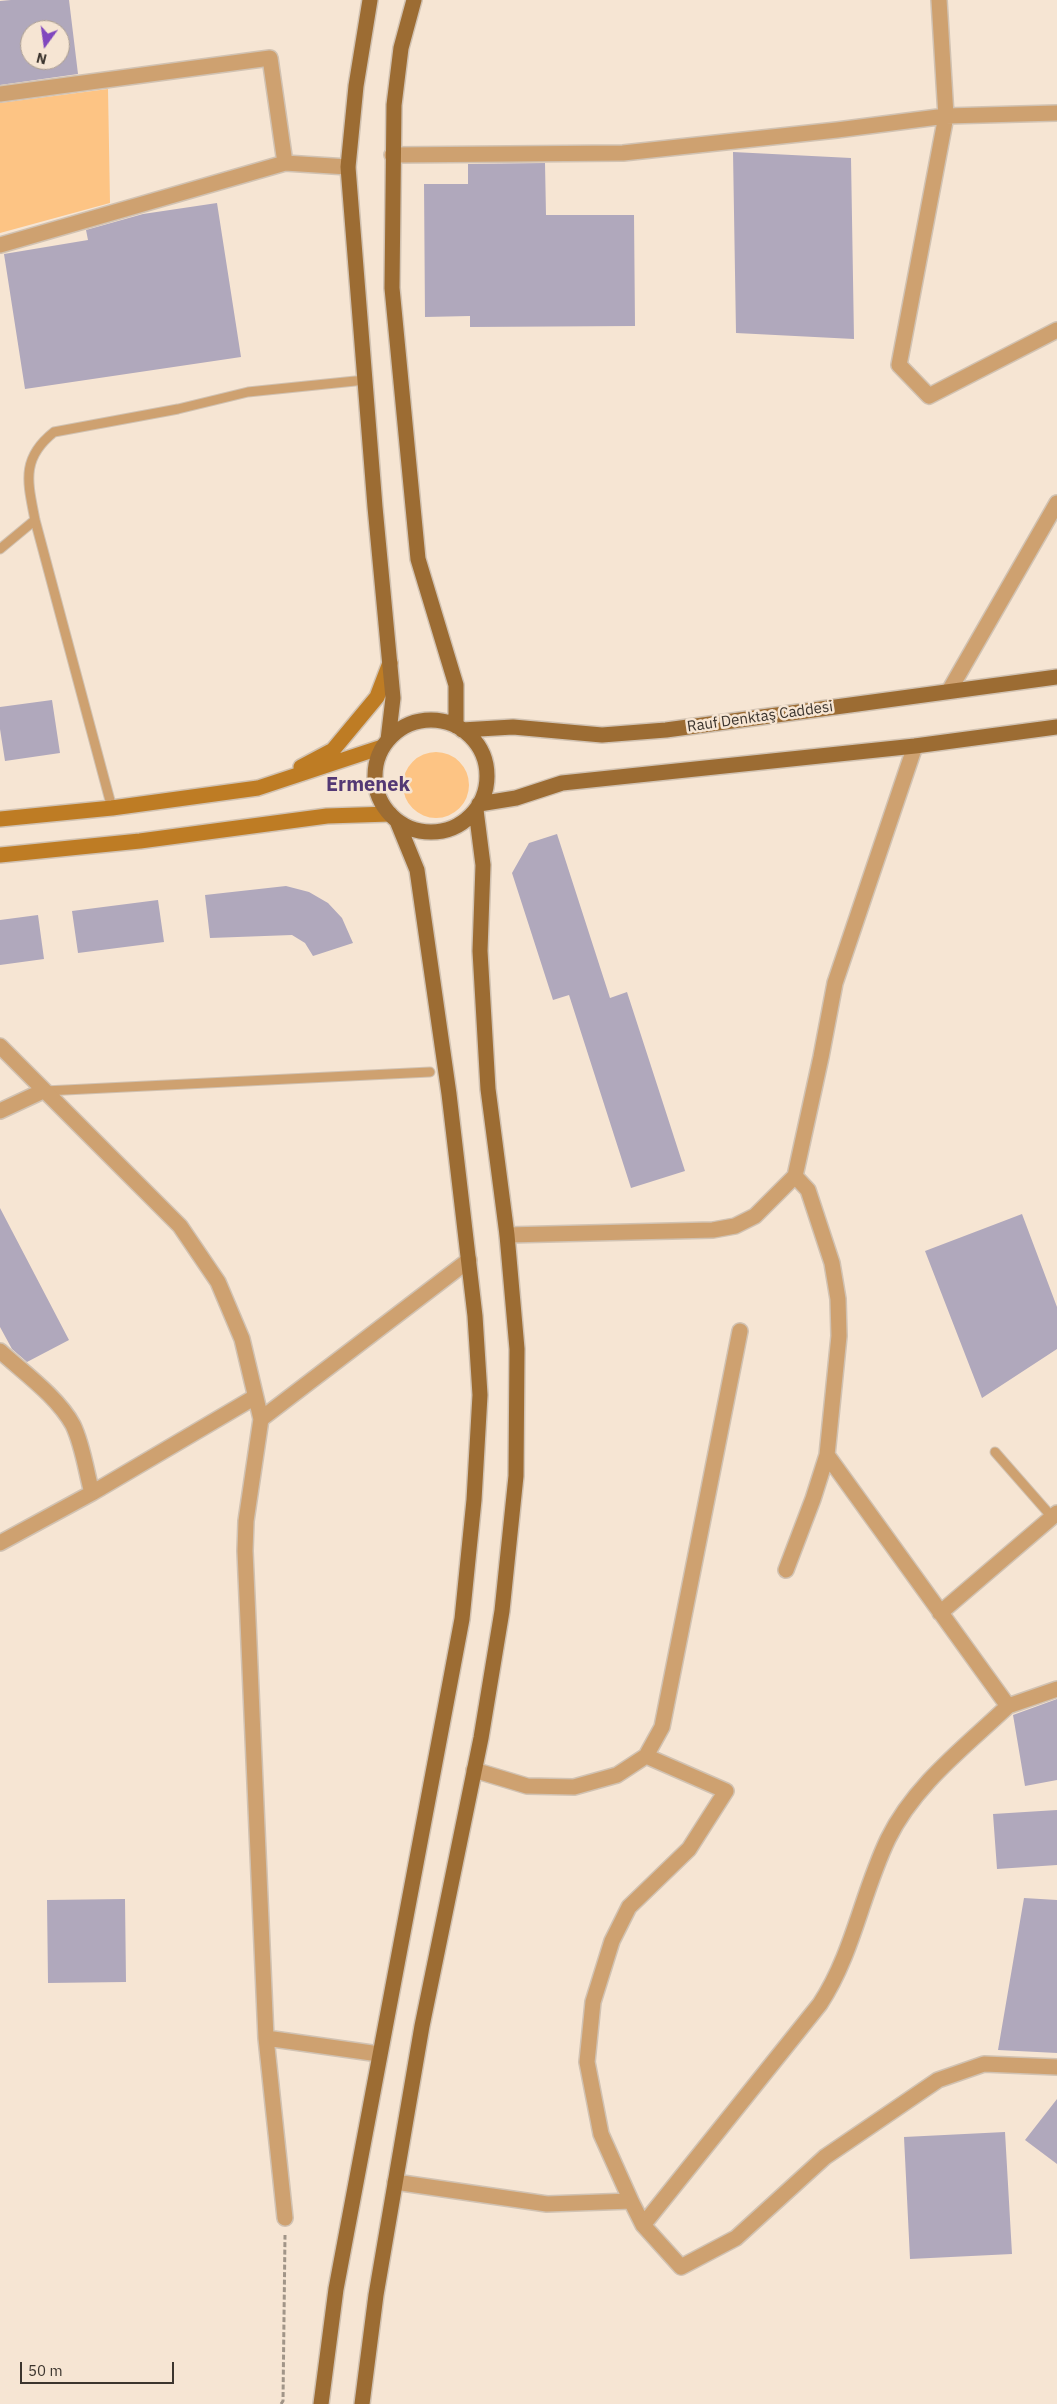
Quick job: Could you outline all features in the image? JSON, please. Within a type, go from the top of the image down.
[{"type":"main road","points":[[321,2404],[336,2289],[462,1619],[474,1500],[480,1394],[476,1316],[449,1094],[417,870],[393,818],[377,795],[374,779],[376,762],[385,743],[394,698],[348,167],[365,17],[370,0]]},
{"type":"main road","points":[[414,0],[401,48],[394,105],[392,288],[418,559],[456,685],[459,728]]},
{"type":"main road","name":"Rauf Denktaş Caddesi","points":[[459,728],[513,727],[602,736],[666,730],[1057,677]]},
{"type":"main road","points":[[385,743],[393,734],[407,724],[424,720],[440,720],[470,735],[480,748],[486,764],[488,780],[484,796],[478,807],[466,821],[439,832],[424,832],[410,828],[393,818]]},
{"type":"main road","points":[[478,807],[516,798],[562,783],[915,746],[1057,727]]},
{"type":"main road","points":[[362,2404],[376,2296],[422,2026],[474,1770],[502,1611],[516,1476],[518,1349],[507,1235],[488,1089],[480,951],[483,865],[478,807]]},
{"type":"street","points":[[939,0],[946,116],[899,365],[929,396],[1057,330]]},
{"type":"street","points":[[0,94],[270,58],[286,163]]},
{"type":"street","points":[[392,155],[623,153],[837,130],[946,116],[1057,113]]},
{"type":"street","points":[[0,245],[286,163],[348,167]]},
{"type":"street","points":[[949,692],[1057,503]]},
{"type":"street","points":[[258,788],[334,750],[377,697],[390,664]]},
{"type":"street","points":[[0,819],[112,808],[258,788],[385,743]]},
{"type":"street","points":[[507,1235],[713,1230],[735,1226],[755,1216],[795,1176],[835,983],[915,746]]},
{"type":"street","points":[[0,855],[140,841],[327,816],[393,818]]},
{"type":"street","points":[[0,1046],[180,1226],[218,1282],[242,1340],[261,1418],[246,1521],[245,1552],[266,2038],[285,2218]]},
{"type":"street","points":[[0,1111],[44,1091]]},
{"type":"street","points":[[786,1570],[813,1499],[827,1455],[839,1336],[838,1299],[832,1264],[808,1190],[795,1176]]},
{"type":"street","points":[[261,1418],[469,1260]]},
{"type":"street","points":[[474,1770],[527,1786],[574,1787],[617,1775],[646,1756],[662,1727],[740,1331]]},
{"type":"street","points":[[0,1351],[64,1411],[73,1426],[80,1444],[92,1492]]},
{"type":"street","points":[[0,1543],[255,1397]]},
{"type":"street","points":[[827,1455],[1008,1706]]},
{"type":"street","points":[[940,1613],[1055,1515]]},
{"type":"street","points":[[643,2225],[820,2004],[832,1986],[842,1965],[888,1838],[905,1810],[925,1785],[1008,1706],[1057,1689]]},
{"type":"street","points":[[646,1756],[726,1790],[689,1849],[629,1907],[612,1941],[593,2002],[587,2062],[601,2134],[631,2201],[643,2225],[681,2268],[736,2238],[825,2157],[938,2080],[984,2064],[1057,2067]]},
{"type":"street","points":[[266,2038],[380,2054]]},
{"type":"street","points":[[395,2182],[547,2204],[631,2201]]},
{"type":"lane","points":[[112,808],[28,486],[28,470],[34,454],[42,442],[54,432],[178,409],[248,392],[365,380]]},
{"type":"lane","points":[[0,549],[36,520]]},
{"type":"lane","points":[[44,1091],[430,1072]]},
{"type":"lane","points":[[995,1452],[1055,1515]]},
{"type":"path","points":[[281,2404],[283,2401],[285,2218]]},
{"type":"shaded area","points":[[108,89],[110,203],[0,233],[0,103]]},
{"type":"shaded area","points":[[436,752],[449,755],[459,762],[466,772],[469,785],[466,798],[459,808],[449,815],[436,818],[423,815],[413,808],[406,798],[403,785],[406,772],[413,762],[423,755]]},
{"type":"building","points":[[69,0],[78,74],[0,85],[0,1]]},
{"type":"building","points":[[733,152],[851,158],[854,339],[736,333]]},
{"type":"building","points":[[545,163],[546,215],[634,215],[635,326],[470,327],[470,316],[425,317],[424,184],[468,184],[468,164]]},
{"type":"building","points":[[217,203],[241,357],[25,389],[4,254],[88,240],[86,230],[143,214]]},
{"type":"building","points":[[52,700],[60,753],[5,761],[0,729],[0,707]]},
{"type":"building","points":[[557,834],[610,998],[627,992],[685,1171],[631,1188],[569,995],[553,1000],[512,873],[529,843]]},
{"type":"building","points":[[286,886],[309,892],[328,903],[342,918],[353,943],[313,956],[305,943],[292,935],[210,938],[205,895]]},
{"type":"building","points":[[158,900],[164,942],[78,953],[72,911]]},
{"type":"building","points":[[38,915],[44,959],[0,965],[0,920]]},
{"type":"building","points":[[0,1208],[69,1340],[27,1362],[12,1349],[0,1327]]},
{"type":"building","points":[[1022,1214],[1057,1307],[1057,1349],[982,1398],[925,1251]]},
{"type":"building","points":[[1057,1699],[1057,1780],[1025,1786],[1013,1715]]},
{"type":"building","points":[[1057,1810],[1057,1865],[997,1869],[993,1814]]},
{"type":"building","points":[[1024,1898],[1057,1900],[1057,2053],[998,2050]]},
{"type":"building","points":[[125,1899],[126,1982],[48,1983],[47,1900]]},
{"type":"building","points":[[1057,2099],[1057,2164],[1025,2140]]},
{"type":"building","points":[[1005,2132],[1012,2254],[910,2259],[904,2137]]},
{"type":"district","name":"Ermenek","points":[[368,785]]}]
